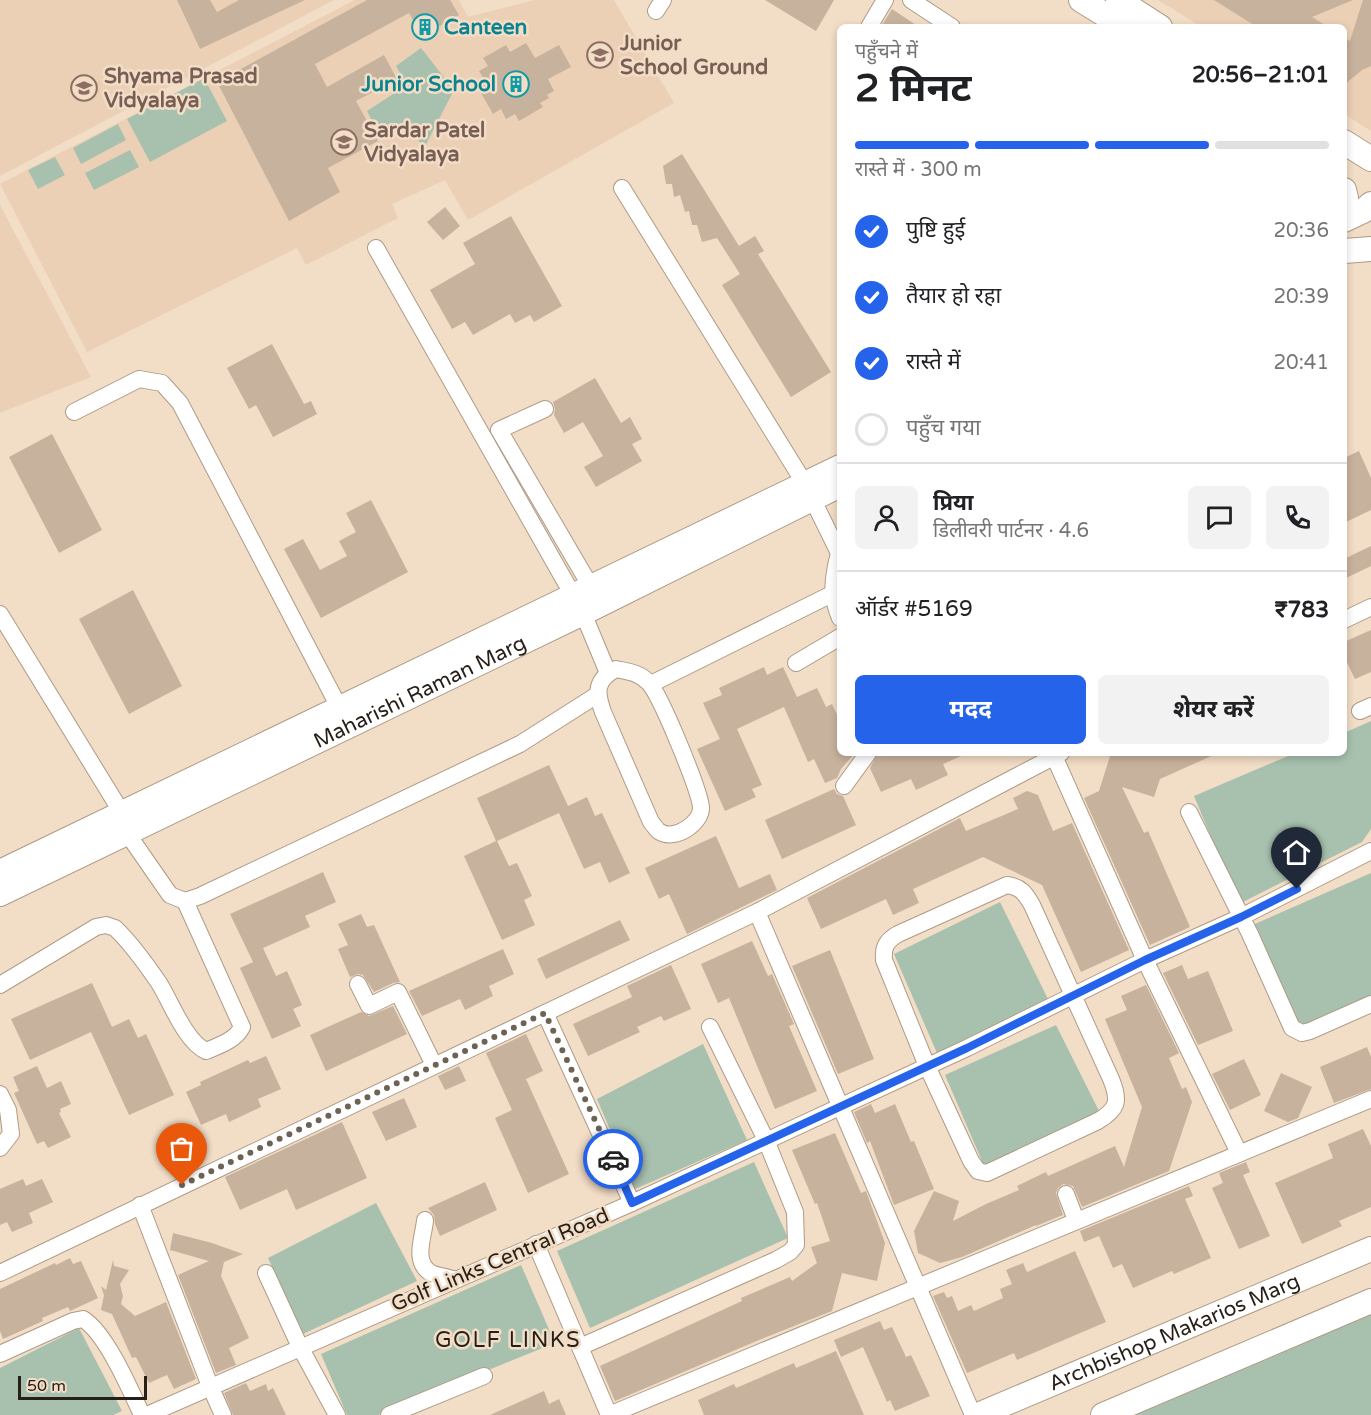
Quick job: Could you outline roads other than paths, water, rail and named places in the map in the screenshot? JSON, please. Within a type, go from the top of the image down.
[{"type":"main road","points":[[1081,0],[1120,24]]},
{"type":"main road","points":[[1118,0],[1155,24]]},
{"type":"main road","points":[[1347,144],[1371,159]]},
{"type":"main road","points":[[1347,164],[1371,178]]},
{"type":"main road","points":[[1347,219],[1364,211],[1371,204]]},
{"type":"main road","points":[[1347,235],[1371,222]]},
{"type":"main road","points":[[1347,251],[1371,249]]},
{"type":"main road","name":"Maharishi Raman Marg","points":[[0,872],[125,823],[582,599],[809,491],[837,469]]},
{"type":"main road","name":"Maharishi Raman Marg","points":[[809,491],[837,486]]},
{"type":"main road","name":"Maharishi Raman Marg","points":[[0,894],[339,707],[582,599]]},
{"type":"main road","name":"Archbishop Makarios Marg","points":[[975,1415],[1371,1249]]},
{"type":"main road","points":[[1103,1415],[1371,1301]]},
{"type":"street","points":[[871,24],[885,0]]},
{"type":"street","points":[[911,0],[947,24]]},
{"type":"street","points":[[622,188],[809,491],[837,549]]},
{"type":"street","points":[[376,248],[582,599]]},
{"type":"street","points":[[75,412],[139,379],[162,383],[180,403],[339,707]]},
{"type":"street","points":[[545,409],[499,430],[582,599],[608,674]]},
{"type":"street","points":[[837,561],[832,594],[837,609]]},
{"type":"street","points":[[651,684],[832,594]]},
{"type":"street","points":[[1347,619],[1371,607]]},
{"type":"street","points":[[0,614],[170,895],[184,901],[200,896],[520,744],[597,695]]},
{"type":"street","points":[[796,663],[837,639]]},
{"type":"street","points":[[616,669],[638,673],[651,684],[691,773],[701,808],[698,819],[685,830],[672,835],[660,832],[651,822],[597,695],[600,682],[616,669]]},
{"type":"street","points":[[844,786],[866,756]]},
{"type":"street","points":[[0,1273],[757,912],[1056,756]]},
{"type":"street","points":[[1058,756],[1145,960],[1239,1153]]},
{"type":"street","points":[[1189,812],[1292,1028],[1302,1033],[1310,1031],[1371,1004]]},
{"type":"street","name":"Golf Links Central Road","points":[[147,1415],[632,1203],[927,1066],[1145,960],[1241,917],[1371,851]]},
{"type":"street","points":[[1007,885],[1017,886],[1025,893],[1032,905],[1116,1093],[1116,1104],[1109,1114],[1098,1121],[987,1173],[978,1172],[927,1066],[884,960],[883,950],[888,941],[898,934],[1007,885]]},
{"type":"street","points":[[0,985],[96,927],[106,925],[115,928],[158,982],[198,1048],[206,1051],[214,1048],[234,1037],[242,1027],[184,901]]},
{"type":"street","points":[[757,912],[839,1106],[975,1415]]},
{"type":"street","points":[[358,984],[369,1006],[398,992],[434,1065]]},
{"type":"street","points":[[545,1013],[632,1203]]},
{"type":"street","points":[[580,1347],[765,1265],[790,1252],[796,1245],[795,1212],[766,1140],[710,1027]]},
{"type":"street","points":[[0,1094],[8,1110],[11,1134],[0,1148]]},
{"type":"street","points":[[536,1244],[609,1415],[1371,1099]]},
{"type":"street","points":[[1066,1194],[1076,1220]]},
{"type":"street","points":[[140,1205],[223,1415]]},
{"type":"street","points":[[425,1220],[419,1250],[422,1261],[430,1272],[455,1280]]},
{"type":"street","points":[[266,1273],[300,1347],[337,1415]]},
{"type":"street","points":[[0,1354],[73,1321],[83,1319],[92,1324],[105,1341],[142,1415]]},
{"type":"street","points":[[390,1415],[484,1376]]},
{"type":"place","name":"Canteen","points":[[425,27]]},
{"type":"place","name":"Junior School Ground","points":[[600,55]]},
{"type":"place","name":"Junior School","points":[[516,84]]},
{"type":"place","name":"Shyama Prasad Vidyalaya","points":[[84,88]]},
{"type":"place","name":"Sardar Patel Vidyalaya","points":[[344,142]]},
{"type":"district","name":"GOLF LINKS","points":[[508,1340]]}]
